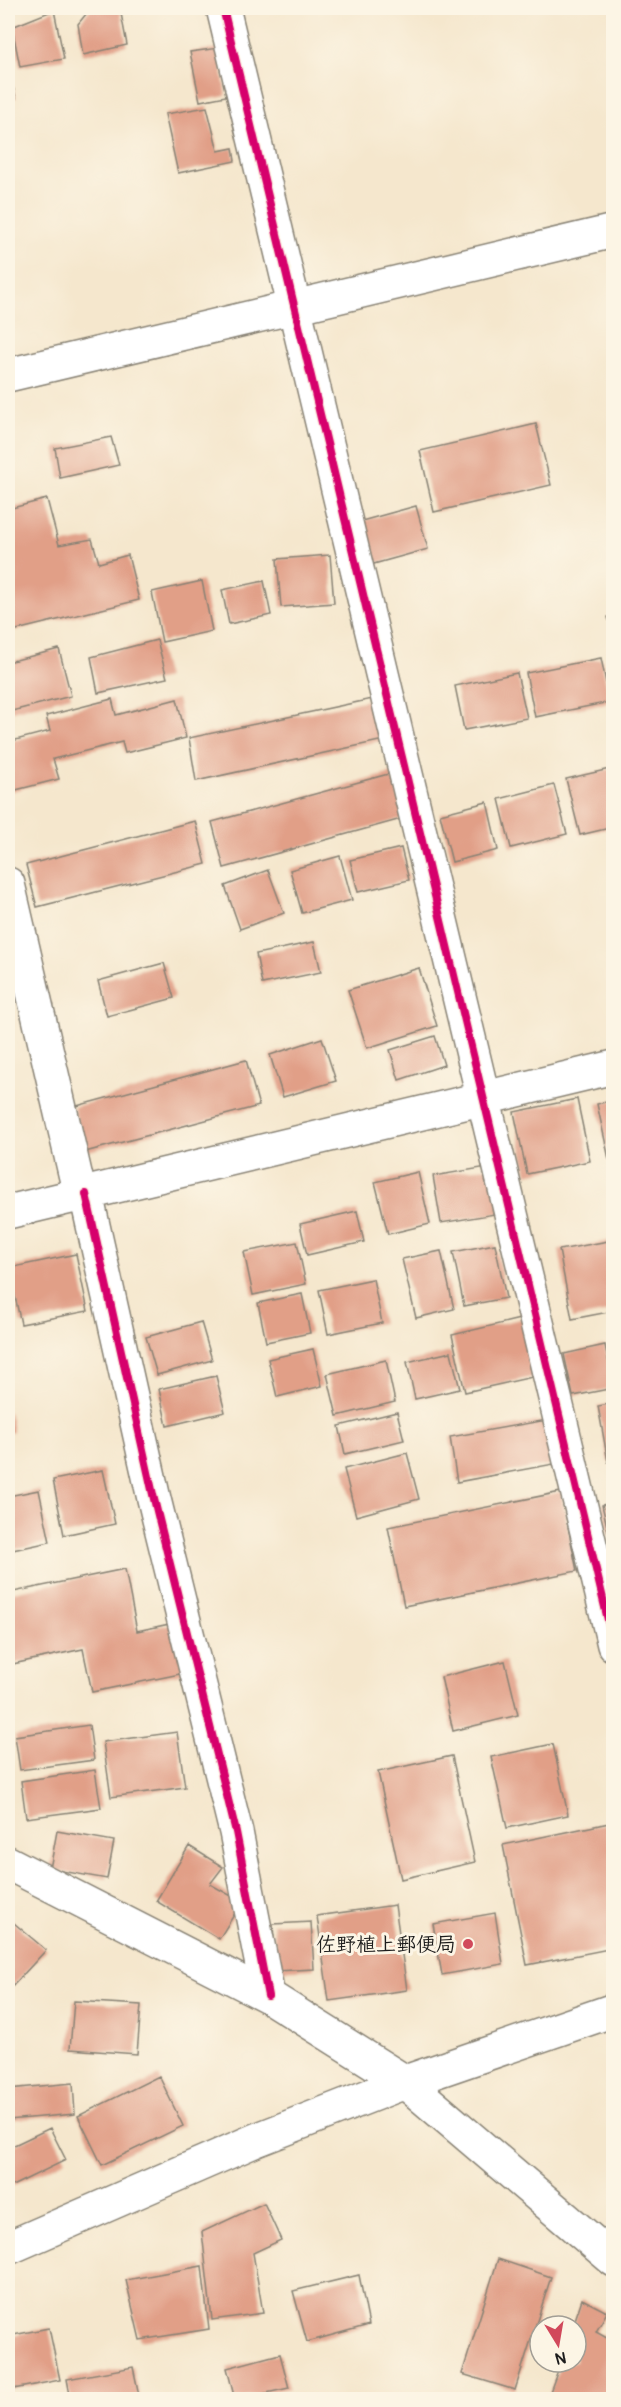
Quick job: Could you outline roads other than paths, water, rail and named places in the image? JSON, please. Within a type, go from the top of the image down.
[{"type":"street","points":[[223,8],[614,1645]]},
{"type":"street","points":[[8,375],[614,231]]},
{"type":"street","points":[[8,884],[154,1499],[236,1832],[268,1996]]},
{"type":"street","points":[[8,1212],[614,1067]]},
{"type":"street","points":[[8,1863],[268,1996],[405,2082],[614,2260]]},
{"type":"street","points":[[8,2248],[256,2140],[405,2082],[614,2010]]},
{"type":"place","name":"佐野植上郵便局","points":[[468,1944]]}]
